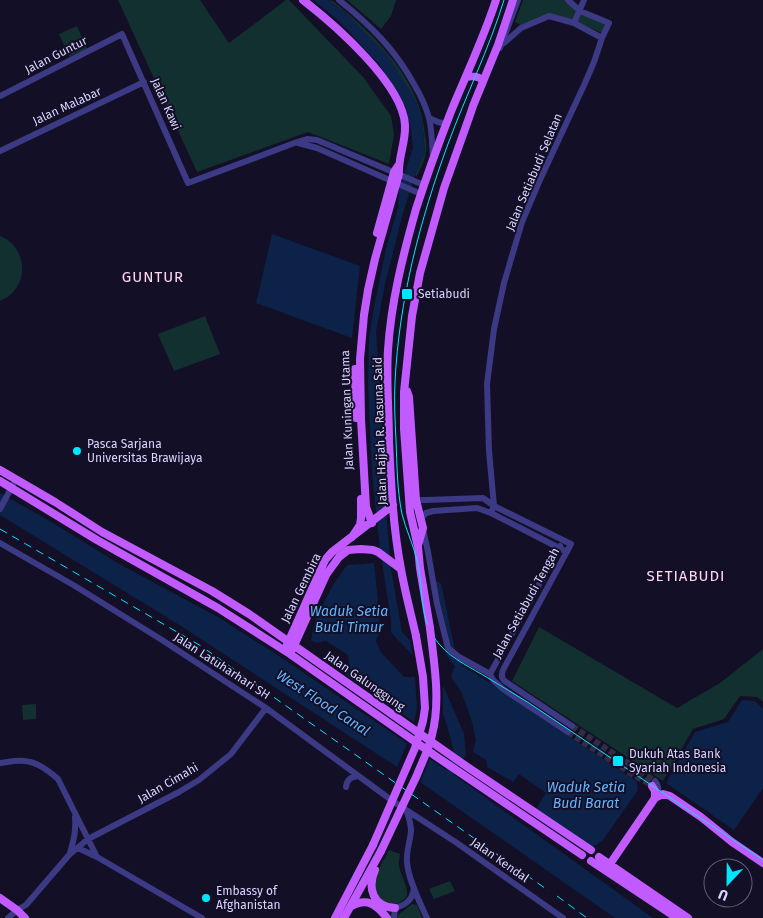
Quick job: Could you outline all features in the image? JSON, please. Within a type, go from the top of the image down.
[{"type":"main road","name":"Jalan Kuningan Utama","points":[[303,0],[327,19],[382,77],[397,99],[405,124],[398,172],[368,290],[357,359],[362,518],[352,537]]},
{"type":"main road","name":"Jalan Hajjah R. Rasuna Said","points":[[336,918],[373,845],[415,748],[423,722],[425,693],[423,677],[416,636],[398,567],[391,507],[388,349],[397,286],[407,240],[421,194],[446,124],[485,32],[496,0]]},
{"type":"main road","name":"Jalan Hajjah R. Rasuna Said","points":[[380,852],[418,771],[432,735],[436,705],[436,678],[430,628],[418,547],[410,512],[407,480],[404,392],[412,316],[420,273],[444,188],[514,0]]},
{"type":"main road","points":[[470,66],[477,74],[484,78]]},
{"type":"main road","points":[[466,77],[484,78]]},
{"type":"main road","name":"Jalan Hajjah R. Rasuna Said","points":[[405,384],[409,397],[416,500],[423,528],[418,547]]},
{"type":"main road","name":"Jalan Kuningan Utama","points":[[360,449],[366,507],[370,521],[374,522]]},
{"type":"main road","name":"Jalan Galunggung","points":[[0,470],[102,532],[212,591],[249,614],[466,766],[591,850]]},
{"type":"main road","name":"Jalan Galunggung","points":[[0,481],[97,540],[218,608],[287,652],[460,773],[582,855]]},
{"type":"main road","name":"Jalan Gembira","points":[[291,644],[325,560],[332,552],[374,522],[391,507]]},
{"type":"main road","name":"Jalan Gembira","points":[[287,652],[326,575],[339,557],[348,550],[373,550],[398,567]]},
{"type":"main road","points":[[133,560],[138,551]]},
{"type":"main road","points":[[654,785],[655,798]]},
{"type":"main road","points":[[610,864],[655,798],[661,794],[670,796],[763,863]]},
{"type":"main road","points":[[620,850],[611,855],[600,856],[688,918]]},
{"type":"main road","points":[[620,850],[620,862],[624,874]]},
{"type":"main road","points":[[344,918],[380,852]]},
{"type":"main road","points":[[380,852],[378,863],[371,878],[372,890],[376,900],[388,908],[395,908]]},
{"type":"main road","points":[[591,861],[677,918]]},
{"type":"main road","points":[[0,898],[25,918]]},
{"type":"main road","points":[[348,908],[357,902],[364,901],[379,908],[387,918]]},
{"type":"street","points":[[339,0],[387,44],[402,63],[419,93],[429,118],[434,158]]},
{"type":"street","name":"Jalan Hajjah R. Rasuna Said","points":[[470,115],[476,106],[502,45],[518,0]]},
{"type":"street","points":[[568,0],[580,11]]},
{"type":"street","points":[[574,23],[584,0]]},
{"type":"street","name":"Jalan Setiabudi Selatan","points":[[491,513],[494,506],[488,451],[487,386],[492,344],[504,283],[522,222],[585,83],[609,23],[580,11]]},
{"type":"street","points":[[502,45],[521,28],[547,16],[574,23],[602,38]]},
{"type":"street","name":"Jalan Kawi","points":[[122,34],[188,183],[296,142]]},
{"type":"street","name":"Jalan Guntur","points":[[0,96],[122,34]]},
{"type":"street","name":"Jalan Malabar","points":[[0,151],[144,82]]},
{"type":"street","points":[[429,118],[446,124]]},
{"type":"street","points":[[296,142],[307,139],[317,140],[398,172],[424,185]]},
{"type":"street","points":[[296,142],[317,148],[421,194]]},
{"type":"street","points":[[0,509],[16,479]]},
{"type":"street","points":[[416,500],[483,498],[494,506],[563,540]]},
{"type":"street","points":[[420,520],[426,513],[433,511],[477,508],[491,513],[567,552]]},
{"type":"street","name":"Jalan Setiabudi Tengah","points":[[423,528],[437,604],[448,648],[490,674],[498,685],[570,729]]},
{"type":"street","name":"Jalan Setiabudi Tengah","points":[[490,674],[563,540],[571,544],[503,670],[502,676],[506,682],[543,711]]},
{"type":"street","name":"Jalan Latuharhari SH","points":[[0,543],[75,586],[266,708],[407,812],[422,821]]},
{"type":"street","name":"Jalan Cimahi","points":[[69,855],[88,839],[199,780],[231,754],[266,708]]},
{"type":"street","points":[[0,763],[25,761],[36,764],[58,779],[97,857]]},
{"type":"street","points":[[346,787],[350,778],[358,776]]},
{"type":"street","points":[[654,785],[670,796]]},
{"type":"street","points":[[407,812],[411,831],[407,866],[414,886],[415,896],[427,918]]},
{"type":"street","points":[[8,918],[26,905],[69,855],[76,829],[74,813]]},
{"type":"street","points":[[411,831],[416,824],[422,821]]},
{"type":"street","name":"Jalan Kendal","points":[[422,821],[563,918]]},
{"type":"street","points":[[78,848],[97,857],[202,918]]},
{"type":"street","points":[[394,918],[395,908],[409,902],[415,896]]},
{"type":"green space","points":[[118,0],[200,0],[229,43],[286,0],[289,0],[364,78],[391,116],[394,134],[389,164],[308,132],[197,172]]},
{"type":"green space","points":[[328,0],[333,1],[349,14],[379,43],[405,77],[415,96],[422,115],[426,145],[425,157],[417,176],[415,175],[425,152],[422,120],[346,13]]},
{"type":"green space","points":[[347,0],[396,0],[391,16],[381,29]]},
{"type":"green space","points":[[523,0],[567,0],[606,24],[602,33],[574,21],[551,15],[521,25],[515,22]]},
{"type":"green space","points":[[77,26],[87,49],[69,57],[59,34]]},
{"type":"green space","points":[[0,236],[14,246],[21,260],[22,268],[18,285],[10,295],[0,301]]},
{"type":"green space","points":[[205,316],[220,354],[174,371],[158,334]]},
{"type":"green space","points":[[539,627],[677,708],[720,683],[763,649],[763,702],[757,697],[740,696],[724,719],[693,729],[663,781],[512,681]]},
{"type":"green space","points":[[36,704],[36,719],[23,720],[22,705]]},
{"type":"green space","points":[[389,850],[400,854],[400,869],[407,891],[405,899],[397,904],[383,901],[375,888],[376,878]]},
{"type":"green space","points":[[450,881],[455,891],[434,899],[429,889]]},
{"type":"green space","points":[[412,904],[417,905],[422,918],[397,918],[398,915]]},
{"type":"water","name":"West Flood Canal","points":[[313,0],[328,0],[346,13],[388,56],[416,101],[422,120],[425,153],[415,175],[403,213],[385,284],[376,332],[391,569],[402,632],[425,656],[443,685],[464,734],[466,756],[460,761],[454,775],[653,918],[615,918],[420,782],[181,626],[0,515],[0,493],[121,565],[218,617],[285,660],[446,770],[454,753],[441,708],[421,667],[391,632],[372,473],[368,383],[369,339],[386,249],[398,207],[399,189],[413,148],[411,129],[406,108],[378,63],[339,21]]},
{"type":"water","points":[[272,234],[360,266],[352,338],[256,303]]},
{"type":"water","name":"Waduk Setia Budi Timur","points":[[374,563],[381,630],[376,640],[380,651],[404,677],[415,677],[417,708],[414,722],[346,675],[349,663],[348,655],[326,641],[316,643],[311,640],[315,620],[333,585],[347,565]]},
{"type":"water","name":"Waduk Setia Budi Barat","points":[[458,663],[637,782],[638,790],[603,840],[591,846],[536,809],[546,793],[519,774],[513,782],[487,767],[486,760],[473,752],[476,739],[471,719],[461,691],[451,677]]},
{"type":"water","points":[[742,700],[755,701],[763,709],[763,788],[734,830],[666,783],[695,732],[728,722]]},
{"type":"pier","points":[[412,639],[427,655],[443,679],[443,714],[441,719],[432,695],[414,663],[410,641]]},
{"type":"pier","points":[[408,741],[431,757],[419,785],[396,770]]},
{"type":"waterway","points":[[437,586],[451,654],[458,663]]},
{"type":"tunnel","points":[[572,726],[655,781]]},
{"type":"tunnel","points":[[568,732],[633,775],[652,785]]},
{"type":"tram line","points":[[504,0],[448,144],[428,202],[412,261],[397,351],[395,418],[400,505],[417,560],[428,626],[440,645],[457,659],[529,703],[763,860]]},
{"type":"railway","points":[[0,529],[201,646],[549,891]]},
{"type":"railway","points":[[557,896],[587,918]]},
{"type":"place","name":"Setiabudi","points":[[407,294]]},
{"type":"place","name":"Pasca Sarjana Universitas Brawijaya","points":[[77,451]]},
{"type":"place","name":"Dukuh Atas Bank Syariah Indonesia","points":[[618,761]]},
{"type":"place","name":"Embassy of Afghanistan","points":[[206,898]]},
{"type":"district","name":"GUNTUR","points":[[153,277]]},
{"type":"district","name":"SETIABUDI","points":[[686,576]]}]
